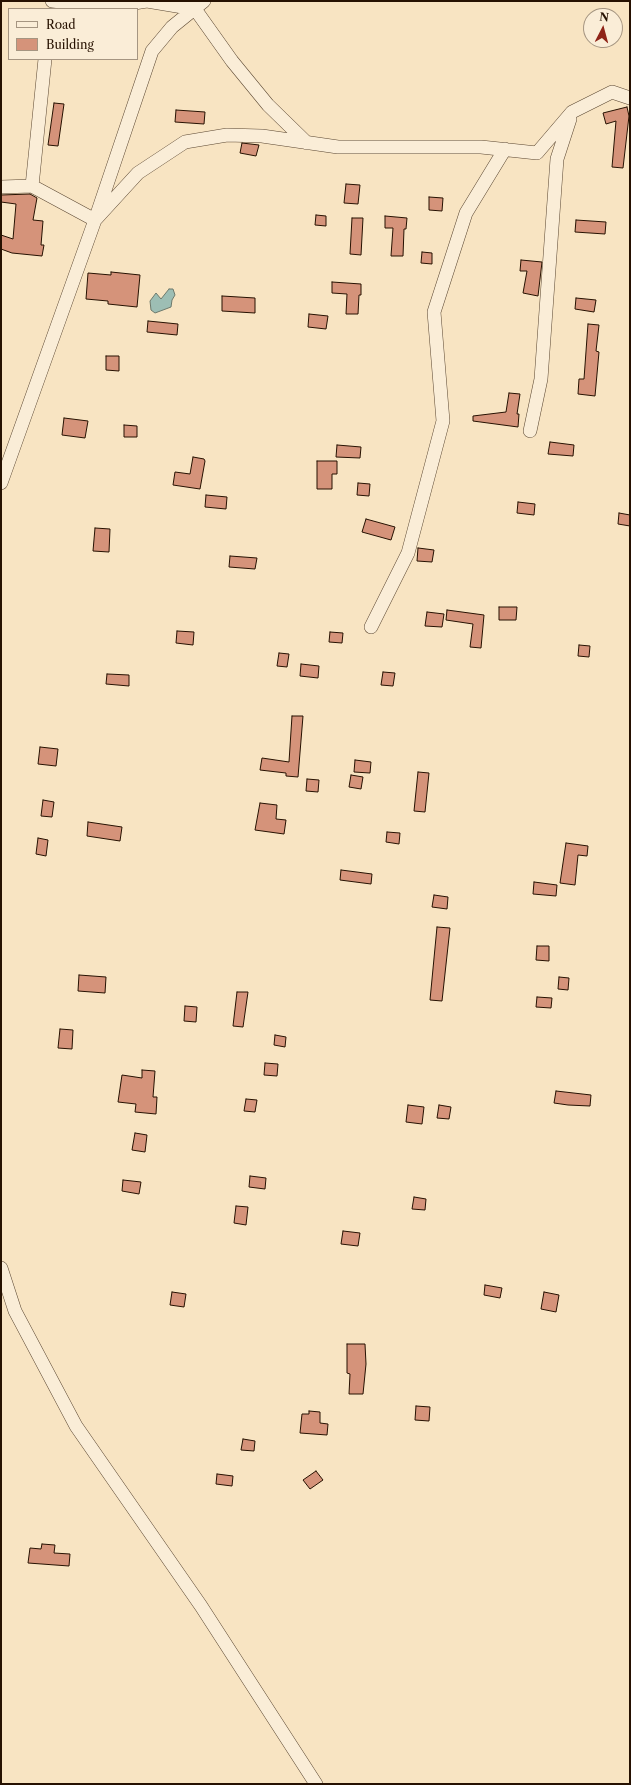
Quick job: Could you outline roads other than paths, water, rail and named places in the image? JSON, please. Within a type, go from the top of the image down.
[{"type":"street","points":[[51,1],[108,7],[147,1],[198,4]]},
{"type":"street","points":[[198,4],[232,61],[268,106],[306,143]]},
{"type":"street","points":[[1,483],[95,220],[152,51],[172,27],[198,4]]},
{"type":"street","points":[[32,186],[45,60]]},
{"type":"street","points":[[95,220],[138,173],[186,142],[227,135],[262,136],[338,147],[481,147],[537,153],[572,112],[612,92],[630,98]]},
{"type":"street","points":[[530,431],[541,379],[557,159],[572,112]]},
{"type":"street","points":[[371,627],[408,553],[443,421],[434,312],[466,213],[504,149]]},
{"type":"street","points":[[1,187],[32,186],[95,220]]},
{"type":"street","points":[[1,1268],[15,1311],[76,1426],[201,1606],[316,1784]]},
{"type":"water","points":[[169,289],[173,289],[175,295],[172,300],[171,307],[155,313],[151,310],[150,301],[156,293],[161,299]]}]
